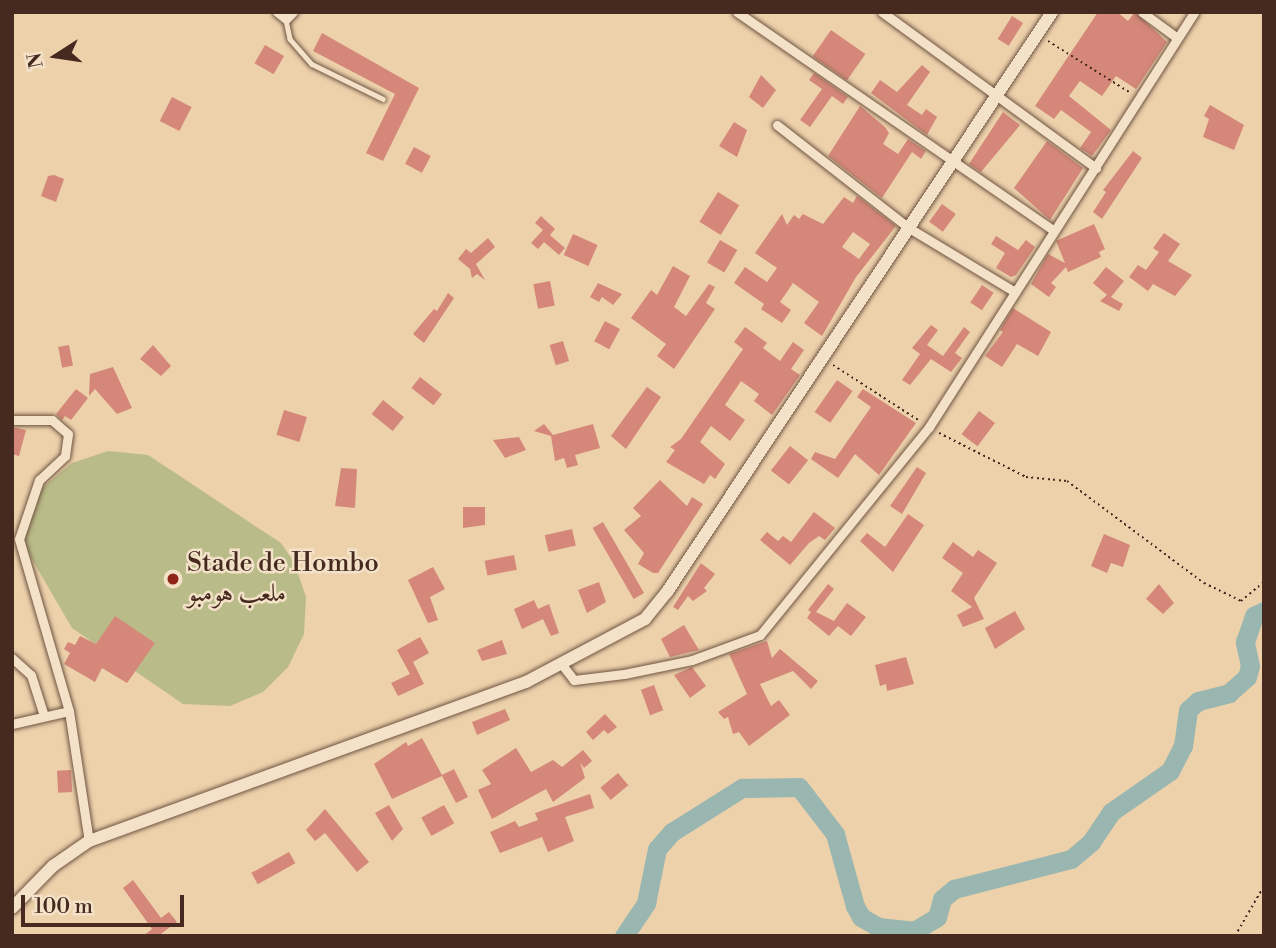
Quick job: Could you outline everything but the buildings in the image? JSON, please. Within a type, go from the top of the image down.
[{"type":"street","points":[[276,12],[290,16]]},
{"type":"street","points":[[737,12],[1054,231]]},
{"type":"street","points":[[882,12],[1096,168]]},
{"type":"street","points":[[12,908],[52,866],[89,841],[563,666],[622,634],[657,607],[821,356],[1052,12]]},
{"type":"street","points":[[1142,12],[1176,37]]},
{"type":"street","points":[[563,666],[574,680],[624,674],[692,660],[760,635],[929,427],[1194,12]]},
{"type":"street","points":[[777,125],[909,228],[1014,292]]},
{"type":"street","points":[[12,420],[52,419],[68,434],[65,456],[39,480],[19,539],[69,711],[89,841]]},
{"type":"street","points":[[12,658],[31,675],[44,716]]},
{"type":"street","points":[[12,724],[69,711]]},
{"type":"lane","points":[[290,16],[290,39],[312,64],[383,99]]},
{"type":"path","points":[[1038,34],[1139,98]]},
{"type":"path","points":[[821,356],[929,427],[1026,477],[1067,481],[1204,583],[1241,601],[1264,582]]},
{"type":"path","points":[[1235,936],[1264,886]]},
{"type":"green space","name":"Stade de Hombo ملعب هومبو","points":[[108,451],[148,455],[281,543],[294,562],[306,597],[304,634],[288,667],[263,692],[230,706],[183,704],[72,628],[23,544],[42,488],[72,463]]},
{"type":"waterway","points":[[624,936],[646,903],[657,849],[672,832],[742,788],[799,787],[835,834],[855,906],[861,917],[878,927],[914,931],[937,917],[942,899],[954,889],[1071,859],[1091,842],[1111,812],[1170,771],[1183,746],[1188,710],[1198,701],[1229,693],[1247,677],[1250,666],[1245,642],[1254,616],[1264,611]]},
{"type":"place","name":"Stade de Hombo ملعب هومبو","points":[[173,579]]}]
